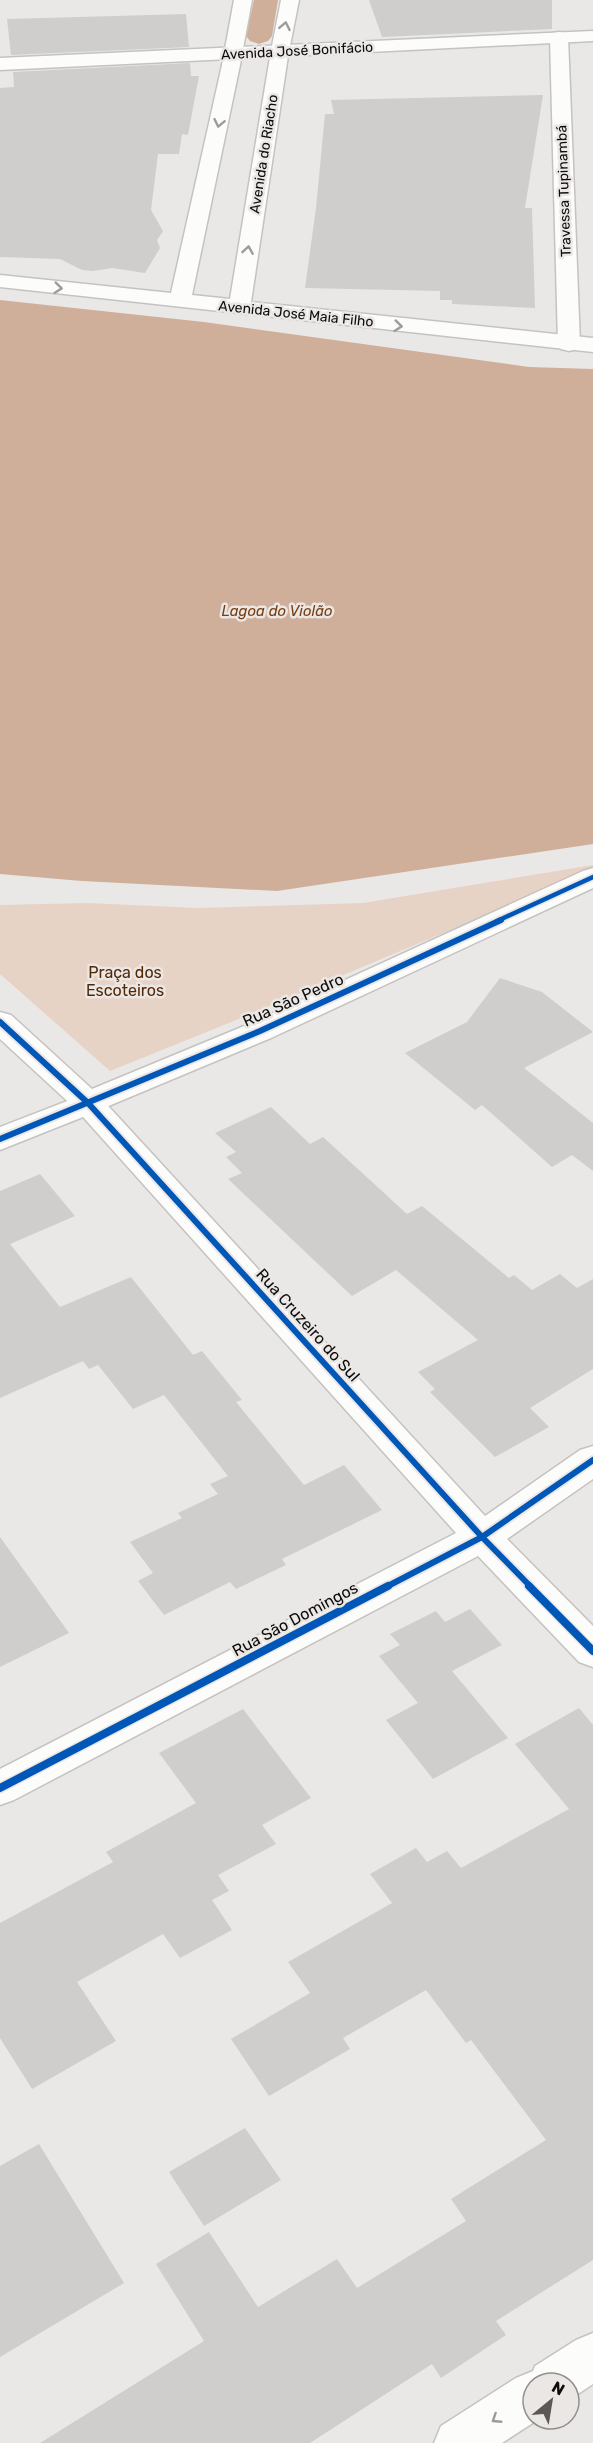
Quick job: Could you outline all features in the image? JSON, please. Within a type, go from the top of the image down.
[{"type":"street","points":[[180,301],[243,0]]},
{"type":"street","name":"Avenida do Riacho","points":[[239,308],[290,0]]},
{"type":"street","name":"Avenida José Bonifácio","points":[[0,76],[279,57],[559,43],[593,36]]},
{"type":"street","name":"Avenida José Bonifácio","points":[[559,43],[593,47]]},
{"type":"street","name":"Travessa Tupinambá","points":[[559,43],[569,344]]},
{"type":"street","name":"Avenida José Bonifácio","points":[[0,64],[232,60]]},
{"type":"street","name":"Avenida José Maia Filho","points":[[0,281],[593,345]]},
{"type":"street","name":"Rua São Pedro","points":[[0,1139],[260,1031],[593,877]]},
{"type":"street","name":"Rua Cruzeiro do Sul","points":[[0,1022],[88,1103],[482,1537],[593,1651]]},
{"type":"street","name":"Rua São Domingos","points":[[0,1788],[482,1537],[593,1460]]},
{"type":"street","points":[[571,2371],[593,2357]]},
{"type":"street","points":[[458,2443],[521,2403]]},
{"type":"green space","name":"Praça dos Escoteiros","points":[[593,865],[593,870],[110,1071],[0,974],[0,905],[88,903],[197,908],[363,903]]},
{"type":"water","name":"Lagoa do Violão","points":[[0,300],[204,322],[529,367],[593,369],[593,844],[277,891],[82,881],[0,874]]},
{"type":"building","points":[[369,0],[552,0],[552,29],[382,37]]},
{"type":"building","points":[[186,14],[189,47],[11,55],[7,19]]},
{"type":"building","points":[[190,63],[191,76],[199,76],[188,135],[182,134],[179,154],[158,154],[151,210],[163,231],[157,240],[160,248],[145,273],[112,268],[82,270],[60,259],[0,257],[0,88],[14,87],[13,72]]},
{"type":"building","points":[[543,95],[525,208],[532,208],[535,308],[452,304],[452,300],[440,300],[440,291],[305,288],[325,114],[334,114],[331,100]]},
{"type":"building","points":[[500,978],[542,992],[593,1032],[524,1068],[593,1123],[593,1171],[572,1155],[552,1167],[482,1105],[475,1110],[405,1053],[467,1022]]},
{"type":"building","points":[[271,1107],[310,1144],[323,1137],[407,1214],[422,1206],[509,1278],[514,1275],[532,1290],[560,1274],[577,1288],[593,1279],[593,1369],[530,1408],[549,1427],[495,1457],[430,1392],[435,1389],[418,1372],[478,1340],[396,1270],[352,1296],[228,1179],[242,1173],[226,1157],[236,1152],[215,1133]]},
{"type":"building","points":[[40,1174],[75,1216],[10,1244],[60,1307],[131,1277],[193,1355],[202,1351],[242,1400],[236,1402],[304,1485],[344,1465],[382,1510],[282,1559],[286,1565],[236,1589],[230,1582],[164,1615],[138,1581],[153,1573],[130,1542],[182,1518],[178,1513],[218,1494],[210,1484],[228,1476],[164,1395],[133,1409],[98,1365],[89,1369],[83,1361],[0,1398],[0,1191]]},
{"type":"building","points":[[0,1537],[69,1633],[0,1667]]},
{"type":"building","points":[[470,1609],[502,1645],[452,1671],[508,1738],[433,1779],[386,1720],[418,1703],[379,1656],[400,1645],[390,1634],[436,1611],[445,1622]]},
{"type":"building","points":[[579,1708],[593,1725],[593,2260],[496,2321],[506,2335],[441,2378],[432,2364],[310,2443],[40,2443],[204,2341],[156,2264],[209,2232],[258,2307],[337,2259],[357,2288],[466,2221],[451,2199],[546,2140],[471,2040],[466,2043],[426,1990],[343,2038],[350,2049],[269,2096],[231,2039],[310,1993],[288,1962],[392,1903],[370,1874],[416,1848],[427,1862],[447,1851],[461,1868],[569,1809],[515,1744]]},
{"type":"building","points":[[243,1709],[311,1798],[262,1825],[276,1844],[218,1875],[229,1891],[212,1900],[232,1930],[180,1958],[163,1934],[77,1982],[116,2041],[32,2089],[0,2038],[0,1923],[113,1862],[106,1852],[196,1803],[159,1753]]},
{"type":"building","points":[[245,2128],[281,2180],[204,2226],[169,2172]]},
{"type":"building","points":[[39,2144],[124,2283],[0,2357],[0,2166]]},
{"type":"waterway","points":[[259,36],[266,0]]},
{"type":"cycle path","points":[[0,1139],[260,1031],[593,877]]},
{"type":"cycle path","points":[[0,1022],[88,1103],[482,1537],[593,1651]]},
{"type":"cycle path","points":[[0,1788],[482,1537],[593,1460]]}]
